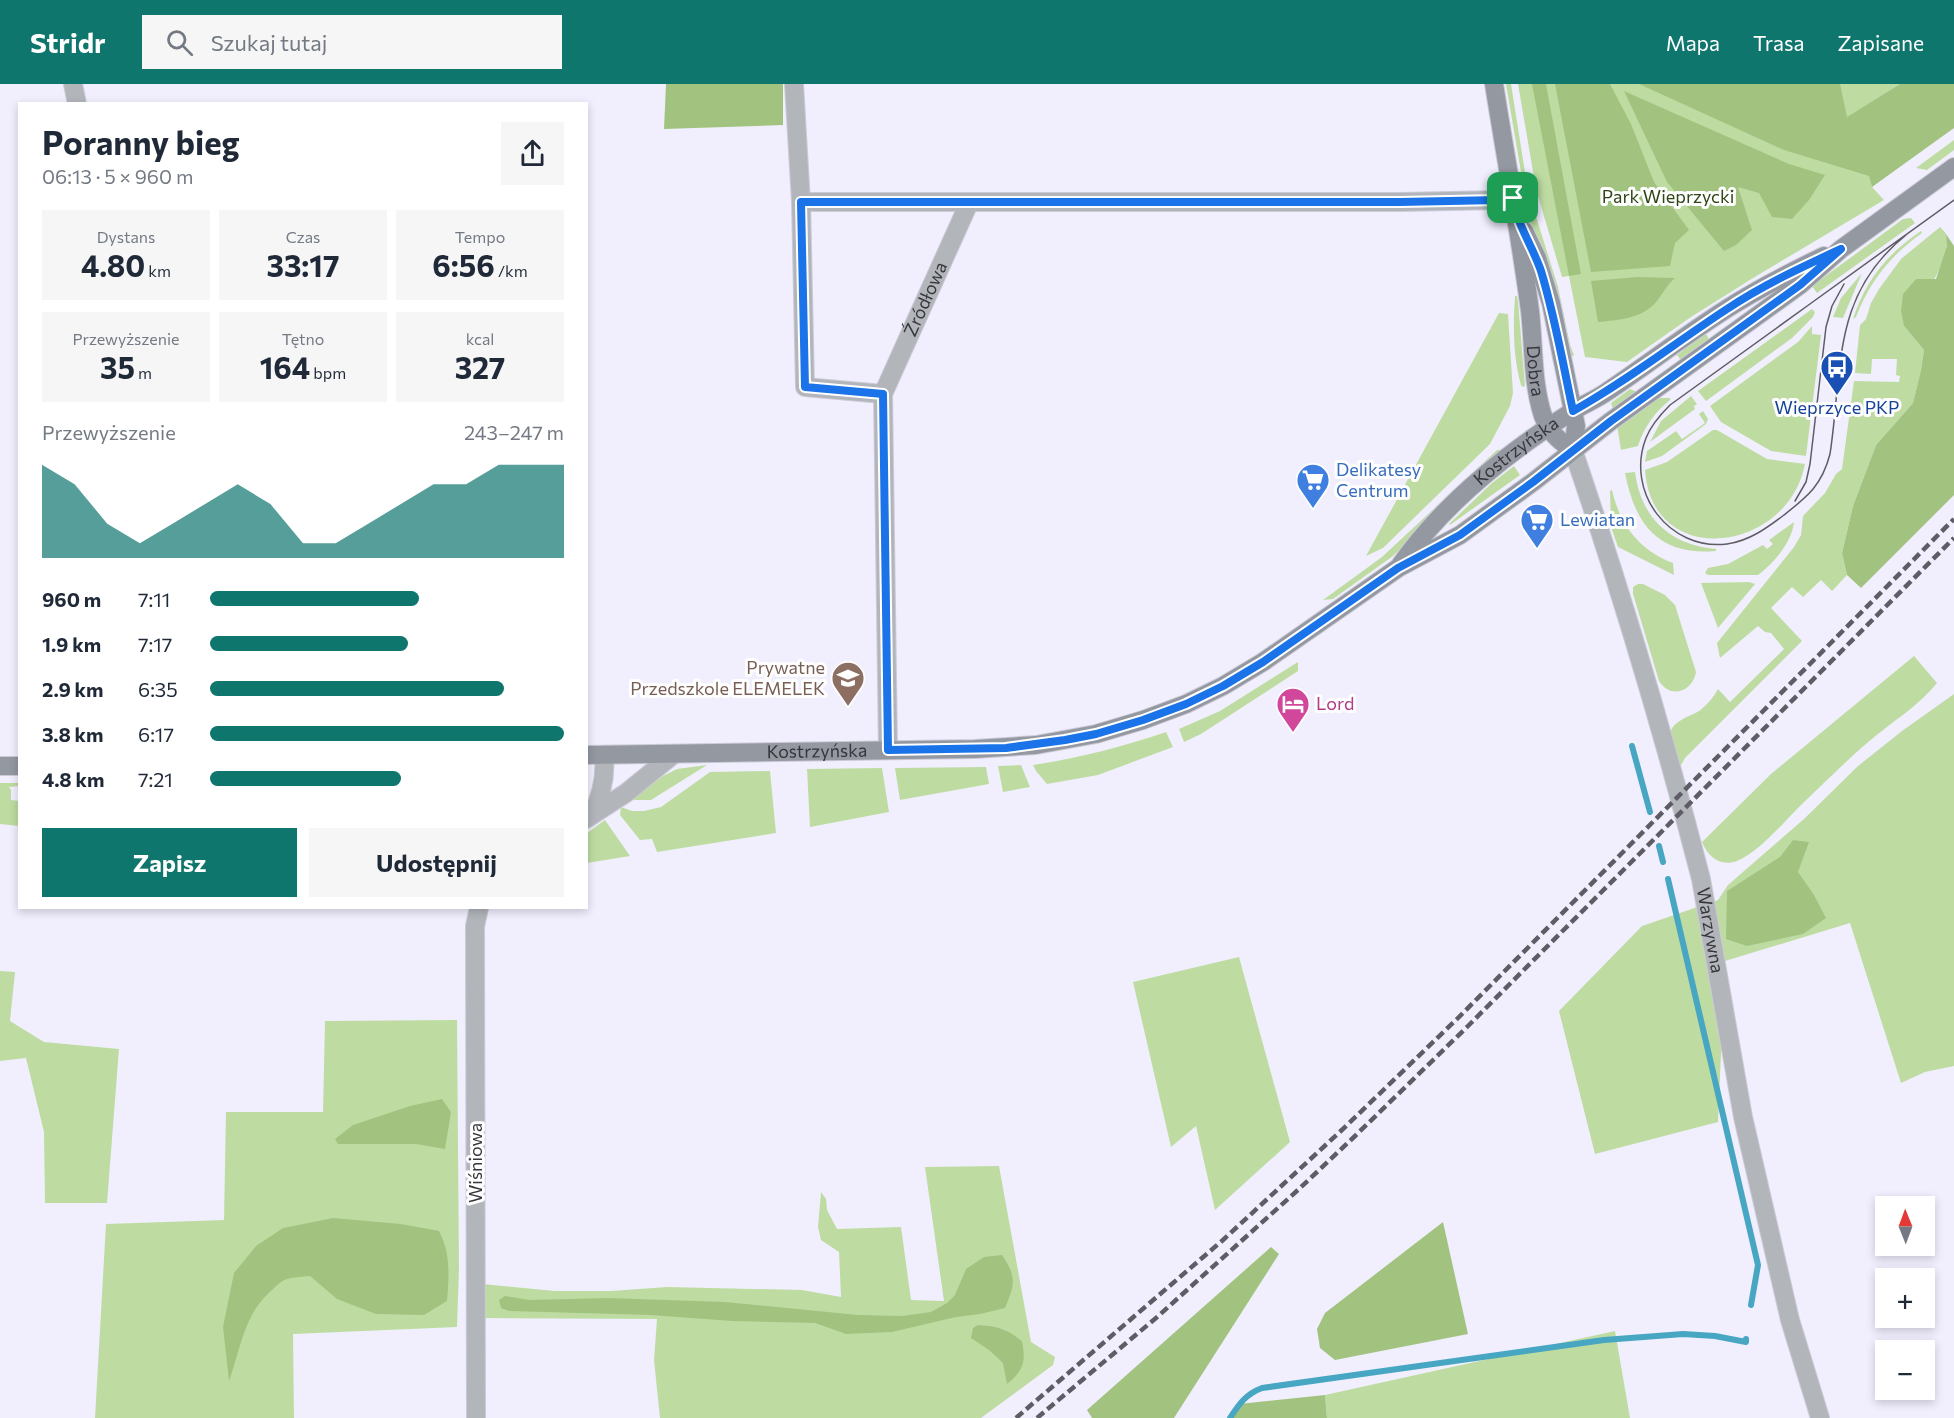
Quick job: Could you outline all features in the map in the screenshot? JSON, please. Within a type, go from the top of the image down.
[{"type":"main road","name":"Dobra","points":[[1494,84],[1530,314],[1536,386],[1544,418],[1549,428],[1558,440],[1573,450],[1576,426],[1551,303],[1537,258],[1513,203]]},
{"type":"main road","name":"Kostrzyńska","points":[[595,755],[975,749],[1036,745],[1096,734],[1186,704],[1223,686],[1263,662],[1398,568],[1460,535],[1800,285],[1841,249],[1954,167]]},
{"type":"main road","name":"Kostrzyńska","points":[[1398,568],[1421,537],[1455,502],[1496,466],[1573,411],[1605,393],[1729,307],[1794,270],[1841,249]]},
{"type":"main road","points":[[0,766],[18,765]]},
{"type":"street","points":[[73,84],[78,102]]},
{"type":"street","points":[[794,84],[801,202],[805,387],[883,394]]},
{"type":"street","points":[[801,202],[1499,200],[1513,203]]},
{"type":"street","name":"Źródłowa","points":[[888,750],[883,394],[969,203]]},
{"type":"street","name":"Warzywna","points":[[1573,450],[1611,564],[1692,842],[1703,891],[1743,1117],[1790,1320],[1820,1418]]},
{"type":"street","points":[[589,817],[626,794],[674,754]]},
{"type":"street","points":[[589,817],[603,788],[605,777],[595,755]]},
{"type":"street","name":"Wiśniowa","points":[[476,1418],[475,926],[479,909]]},
{"type":"green space","points":[[666,84],[783,84],[783,125],[664,129]]},
{"type":"green space","points":[[1506,84],[1511,84],[1528,191],[1558,287],[1574,355],[1568,360],[1548,272],[1528,213]]},
{"type":"green space","name":"Park Wieprzycki","points":[[1518,84],[1900,84],[1847,118],[1870,176],[1872,187],[1884,200],[1691,317],[1627,362],[1585,357],[1569,276],[1562,277],[1536,189]]},
{"type":"green space","points":[[1532,84],[1546,84],[1581,274],[1569,276]]},
{"type":"green space","points":[[1555,84],[1610,84],[1631,124],[1654,182],[1689,230],[1675,243],[1670,266],[1591,272]]},
{"type":"green space","points":[[1639,84],[1840,84],[1847,117],[1900,84],[1954,84],[1954,128],[1872,187],[1869,176],[1784,150]]},
{"type":"green space","points":[[1624,91],[1789,164],[1825,175],[1809,200],[1792,219],[1772,217],[1759,193],[1738,187],[1752,230],[1736,245],[1724,251],[1667,182]]},
{"type":"green space","points":[[1954,140],[1954,150],[1927,170],[1916,168]]},
{"type":"green space","points":[[1911,218],[1915,223],[1817,293],[1812,286],[1903,219]]},
{"type":"green space","points":[[1940,227],[1946,234],[1945,256],[1933,282],[1904,326],[1924,350],[1913,403],[1876,445],[1853,506],[1842,553],[1847,575],[1832,591],[1821,580],[1803,597],[1792,587],[1771,608],[1802,641],[1685,758],[1677,772],[1670,739],[1672,728],[1679,721],[1702,709],[1718,689],[1730,702],[1784,649],[1771,633],[1765,632],[1758,626],[1720,658],[1717,643],[1794,547],[1801,535],[1803,516],[1825,493],[1836,474],[1842,469],[1854,381],[1899,382],[1900,376],[1896,375],[1897,359],[1872,359],[1871,374],[1855,373],[1860,325],[1866,319],[1879,289],[1901,259]]},
{"type":"green space","points":[[1921,231],[1922,233],[1882,270],[1853,319],[1864,292],[1879,269],[1888,258]]},
{"type":"green space","points":[[1946,234],[1954,246],[1954,495],[1861,588],[1847,575],[1842,553],[1853,506],[1876,445],[1913,403],[1924,350],[1904,326],[1901,311],[1903,294],[1916,279],[1936,279],[1947,246]]},
{"type":"green space","points":[[1862,273],[1843,318],[1833,317],[1841,298]]},
{"type":"green space","points":[[1637,277],[1675,278],[1657,301],[1644,312],[1630,318],[1598,322],[1591,281]]},
{"type":"green space","points":[[1515,296],[1518,301],[1525,386],[1523,387],[1518,374],[1515,352]]},
{"type":"green space","points":[[1812,309],[1815,312],[1813,317],[1792,338],[1706,401],[1698,391]]},
{"type":"green space","points":[[1499,313],[1508,314],[1513,393],[1510,406],[1490,444],[1383,548],[1366,556]]},
{"type":"green space","points":[[1812,326],[1812,334],[1821,335],[1806,456],[1771,451],[1721,422],[1710,406],[1798,342]]},
{"type":"green space","points":[[1707,335],[1709,340],[1681,360],[1677,355]]},
{"type":"green space","points":[[1630,389],[1637,392],[1613,410],[1611,403]]},
{"type":"green space","points":[[1691,396],[1697,404],[1694,406],[1695,409],[1650,442],[1661,421]]},
{"type":"green space","points":[[1654,398],[1670,398],[1670,400],[1651,420],[1638,446],[1621,450],[1617,425]]},
{"type":"green space","points":[[1703,411],[1708,419],[1706,424],[1662,456],[1645,462],[1647,451],[1676,431],[1682,439],[1705,423],[1699,414]]},
{"type":"green space","points":[[1713,430],[1717,430],[1767,459],[1805,464],[1794,494],[1774,517],[1749,532],[1721,538],[1694,536],[1671,524],[1653,502],[1645,470],[1667,462]]},
{"type":"green space","points":[[1497,450],[1502,450],[1393,556],[1333,599],[1323,600],[1382,557]]},
{"type":"green space","points":[[1514,466],[1520,475],[1449,524],[1492,483]]},
{"type":"green space","points":[[1635,472],[1644,503],[1660,526],[1685,542],[1716,549],[1716,551],[1679,548],[1653,533],[1635,508],[1629,491],[1625,473]]},
{"type":"green space","points":[[1612,490],[1620,514],[1633,535],[1650,551],[1673,563],[1674,575],[1618,547],[1611,527],[1610,491]]},
{"type":"green space","points":[[1794,522],[1790,537],[1781,552],[1758,575],[1708,575],[1705,573],[1708,568],[1728,564],[1763,545],[1767,549],[1773,544],[1769,540]]},
{"type":"green space","points":[[1749,582],[1755,584],[1718,628],[1701,583]]},
{"type":"green space","points":[[1643,584],[1665,595],[1675,605],[1696,672],[1691,684],[1681,691],[1669,690],[1659,681],[1633,594],[1633,587]]},
{"type":"green space","points":[[1914,656],[1937,683],[1930,692],[1858,751],[1745,857],[1725,863],[1711,856],[1702,842],[1771,774]]},
{"type":"green space","points":[[1298,662],[1298,671],[1201,734],[1184,742],[1179,729],[1220,711]]},
{"type":"green space","points":[[1954,694],[1954,1066],[1925,1072],[1901,1083],[1850,923],[1725,961],[1718,1122],[1595,1154],[1559,1011],[1642,926],[1718,900],[1728,885],[1804,819],[1858,766]]},
{"type":"green space","points":[[1166,732],[1173,747],[1098,775],[1047,784],[1033,765],[1100,752]]},
{"type":"green space","points":[[707,765],[651,800],[631,800],[663,776],[677,769]]},
{"type":"green space","points":[[1021,765],[1030,787],[1003,792],[998,766]]},
{"type":"green space","points":[[986,767],[989,784],[900,800],[895,768]]},
{"type":"green space","points":[[882,768],[889,812],[810,827],[807,769]]},
{"type":"green space","points":[[770,771],[776,833],[657,852],[652,839],[640,840],[620,815],[621,807],[632,811],[644,811],[661,807],[710,772]]},
{"type":"green space","points":[[0,783],[18,783],[18,786],[9,787],[11,800],[18,801],[18,826],[0,824]]},
{"type":"green space","points":[[605,820],[630,856],[588,863],[588,832]]},
{"type":"green space","points":[[1793,840],[1809,842],[1798,872],[1826,918],[1803,934],[1747,946],[1726,939],[1727,891],[1780,857]]},
{"type":"green space","points":[[1239,957],[1290,1142],[1215,1210],[1196,1126],[1171,1147],[1133,982]]},
{"type":"green space","points":[[0,971],[15,972],[10,1021],[44,1042],[119,1049],[107,1203],[45,1203],[44,1132],[26,1058],[0,1061]]},
{"type":"green space","points":[[457,1020],[459,1269],[457,1327],[293,1334],[294,1418],[95,1418],[106,1224],[224,1220],[226,1112],[323,1112],[325,1021]]},
{"type":"green space","points":[[442,1099],[451,1112],[445,1149],[416,1144],[338,1144],[335,1139],[353,1125],[410,1106]]},
{"type":"green space","points":[[999,1166],[1031,1342],[1055,1357],[1053,1365],[981,1418],[660,1418],[654,1360],[657,1319],[484,1318],[483,1284],[555,1291],[611,1291],[667,1287],[802,1290],[841,1297],[839,1252],[821,1240],[818,1227],[821,1192],[826,1199],[827,1210],[837,1229],[901,1227],[911,1300],[944,1301],[925,1167]]},
{"type":"green space","points":[[333,1218],[401,1224],[439,1231],[446,1248],[449,1274],[447,1301],[424,1315],[376,1314],[337,1299],[310,1276],[287,1279],[275,1287],[255,1310],[249,1321],[229,1381],[223,1327],[234,1273],[256,1246],[283,1228]]},
{"type":"green space","points":[[1443,1222],[1468,1334],[1335,1360],[1320,1348],[1317,1329],[1325,1313]]},
{"type":"green space","points":[[1271,1247],[1279,1254],[1174,1418],[1092,1418],[1087,1410]]},
{"type":"green space","points":[[1002,1255],[1010,1269],[1013,1281],[1005,1308],[892,1332],[846,1334],[815,1323],[509,1311],[501,1308],[499,1300],[505,1296],[530,1300],[608,1298],[725,1302],[858,1315],[902,1316],[931,1312],[947,1303],[955,1295],[966,1269],[984,1257]]},
{"type":"green space","points":[[978,1325],[1002,1329],[1022,1341],[1024,1355],[1022,1365],[1007,1384],[1003,1363],[971,1338],[973,1328]]},
{"type":"green space","points":[[1615,1331],[1630,1418],[1327,1418],[1325,1395]]},
{"type":"green space","points":[[1325,1395],[1327,1418],[1230,1418],[1239,1404]]},
{"type":"waterway","points":[[1632,746],[1650,812]]},
{"type":"waterway","points":[[1659,846],[1663,862]]},
{"type":"waterway","points":[[1668,879],[1758,1265],[1751,1305]]},
{"type":"waterway","points":[[1230,1418],[1243,1400],[1262,1388],[1604,1340],[1683,1334],[1715,1336],[1746,1342],[1746,1339]]},
{"type":"tram line","points":[[1906,235],[1882,258],[1864,283],[1852,308],[1840,363],[1830,454],[1823,474],[1813,489],[1771,525],[1750,537],[1735,542],[1706,544],[1687,538],[1670,528],[1657,514],[1647,497],[1642,478],[1641,458],[1646,438],[1659,416],[1670,405],[1954,200]]},
{"type":"tram line","points":[[1795,501],[1806,482],[1810,464],[1826,327],[1832,306],[1844,284]]},
{"type":"railway","points":[[1016,1418],[1223,1240],[1344,1128],[1457,1019],[1954,519]]},
{"type":"railway","points":[[1037,1418],[1156,1318],[1354,1137],[1468,1026],[1954,538]]},
{"type":"place","name":"Wieprzyce PKP","points":[[1837,396]]},
{"type":"place","name":"Delikatesy Centrum","points":[[1313,509]]},
{"type":"place","name":"Lewiatan","points":[[1537,549]]},
{"type":"place","name":"Prywatne Przedszkole ELEMELEK","points":[[848,707]]},
{"type":"place","name":"Lord","points":[[1293,733]]},
{"type":"route","points":[[1513,198],[1514,207],[1537,258],[1551,303],[1573,411],[1605,393],[1729,307],[1794,270],[1841,249],[1800,285],[1611,421],[1460,535],[1398,568],[1263,662],[1223,686],[1186,704],[1143,720],[1096,734],[1065,740],[1006,748],[888,750],[883,394],[805,387],[801,202],[1400,202],[1513,198]]}]
